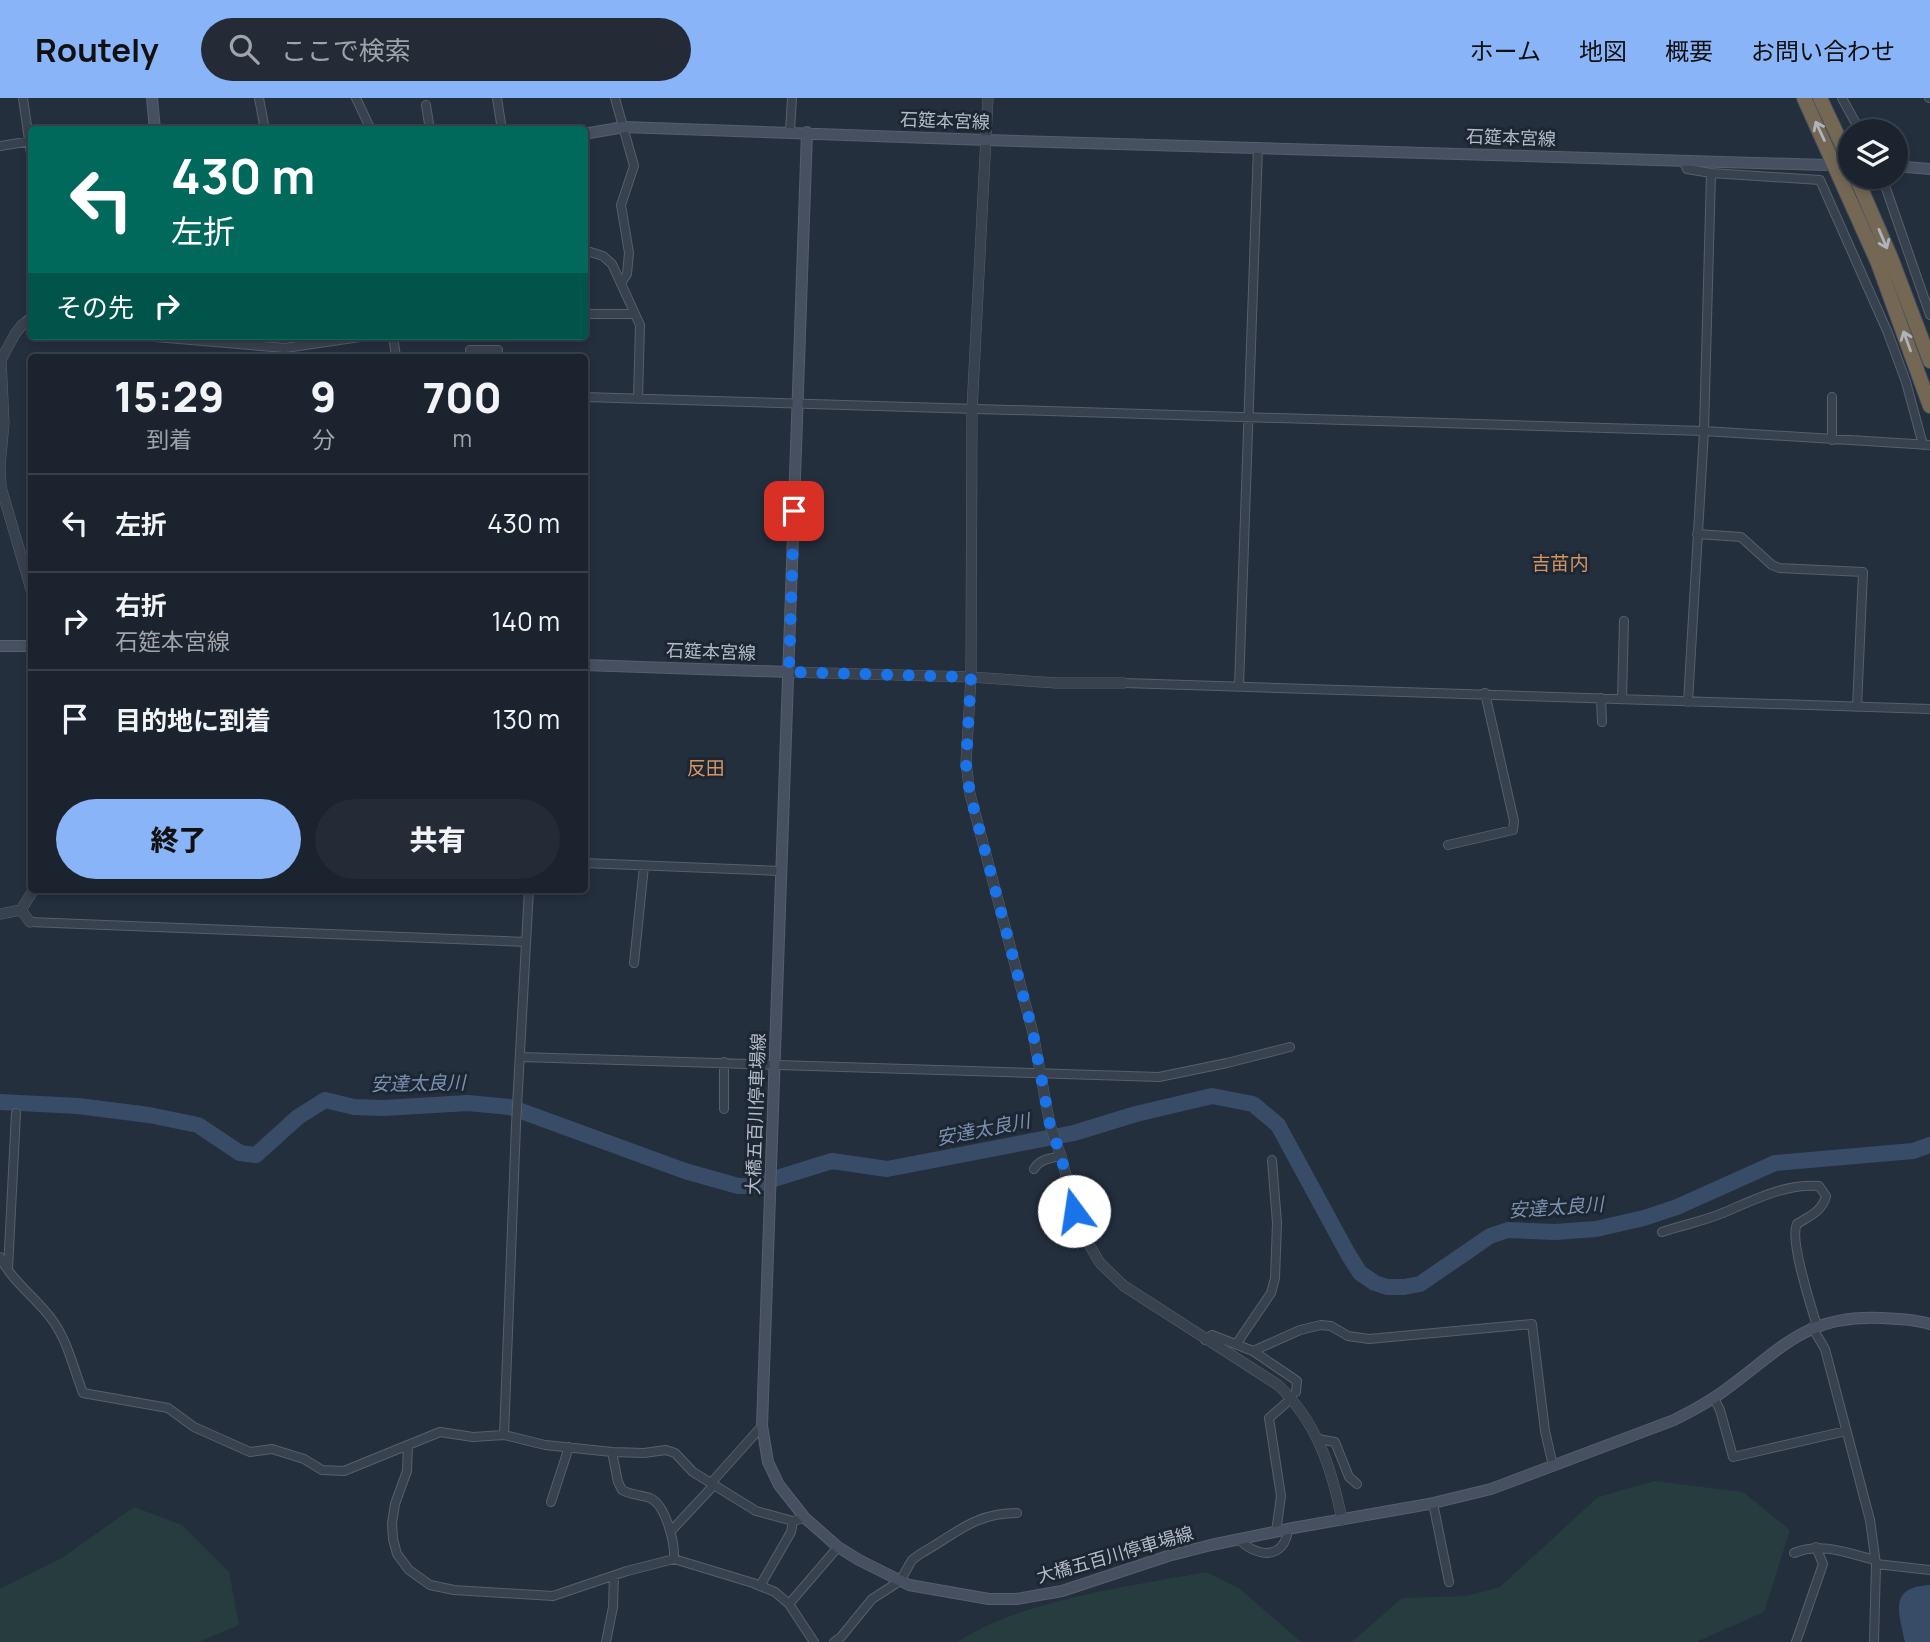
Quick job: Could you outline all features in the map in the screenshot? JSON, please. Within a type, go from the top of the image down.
[{"type":"highway","points":[[1804,98],[1878,264],[1930,406]]},
{"type":"highway","points":[[1820,98],[1838,136]]},
{"type":"highway","points":[[1861,189],[1901,282],[1930,361]]},
{"type":"main road","points":[[152,98],[155,126]]},
{"type":"main road","points":[[588,133],[624,127],[807,132],[789,672]]},
{"type":"main road","name":"石筵本宮線","points":[[807,132],[986,140],[1826,165]]},
{"type":"main road","points":[[1908,166],[1928,167]]},
{"type":"main road","points":[[0,646],[28,646]]},
{"type":"main road","name":"石筵本宮線","points":[[588,665],[789,672]]},
{"type":"main road","name":"大橋五百川停車場線","points":[[789,672],[762,1426],[768,1462],[774,1476],[805,1518],[838,1547],[900,1581],[978,1597],[1016,1599],[1062,1591],[1168,1556],[1239,1539],[1433,1503],[1491,1489],[1674,1420],[1714,1398],[1769,1354],[1814,1326],[1861,1317],[1930,1324]]},
{"type":"street","points":[[23,98],[28,129]]},
{"type":"street","points":[[259,98],[264,126]]},
{"type":"street","points":[[356,98],[369,126]]},
{"type":"street","points":[[497,98],[501,126]]},
{"type":"street","points":[[615,98],[634,166],[621,205],[629,253],[627,274],[621,283]]},
{"type":"street","points":[[790,131],[792,98]]},
{"type":"street","points":[[988,98],[972,410],[971,677],[966,764],[970,794],[1041,1071],[1050,1125],[1079,1225],[1100,1263],[1124,1286],[1278,1385],[1301,1408],[1318,1439],[1338,1498],[1342,1520]]},
{"type":"street","points":[[1842,98],[1853,119]]},
{"type":"street","points":[[426,105],[429,126]]},
{"type":"street","points":[[0,146],[28,141]]},
{"type":"street","points":[[1240,686],[1258,147]]},
{"type":"street","points":[[588,397],[1704,431],[1927,445],[1888,333],[1821,180],[1711,173],[1687,169],[1683,160]]},
{"type":"street","points":[[1688,702],[1704,431],[1711,173]]},
{"type":"street","points":[[1886,189],[1930,315]]},
{"type":"street","points":[[588,251],[603,256],[612,264],[635,314],[640,333],[638,399]]},
{"type":"street","points":[[588,314],[635,314]]},
{"type":"street","points":[[27,325],[15,334],[1,360],[4,412],[1,487],[28,579]]},
{"type":"street","points":[[192,340],[285,348],[340,340]]},
{"type":"street","points":[[470,350],[493,352]]},
{"type":"street","points":[[1832,397],[1832,440]]},
{"type":"street","points":[[1785,436],[1788,426]]},
{"type":"street","points":[[1697,534],[1741,537],[1772,565],[1779,568],[1863,572],[1857,707]]},
{"type":"street","points":[[1622,699],[1624,621]]},
{"type":"street","points":[[789,672],[971,677],[1056,683],[1485,693],[1930,709]]},
{"type":"street","points":[[1448,845],[1513,830],[1514,821],[1485,693]]},
{"type":"street","points":[[1601,698],[1601,722]]},
{"type":"street","points":[[588,863],[780,871]]},
{"type":"street","points":[[634,963],[644,866]]},
{"type":"street","points":[[0,914],[21,910],[32,893]]},
{"type":"street","points":[[504,1435],[516,1125],[530,893]]},
{"type":"street","points":[[21,910],[30,922],[526,942]]},
{"type":"street","points":[[522,1057],[1041,1071],[1159,1077],[1290,1047]]},
{"type":"street","points":[[724,1062],[724,1109]]},
{"type":"street","points":[[8,1272],[16,1113]]},
{"type":"street","points":[[1034,1169],[1044,1160],[1059,1154]]},
{"type":"street","points":[[1237,1343],[1271,1293],[1275,1278],[1277,1223],[1272,1160]]},
{"type":"street","points":[[1662,1232],[1792,1187],[1819,1186],[1826,1196],[1815,1214],[1797,1224],[1794,1235],[1814,1326],[1825,1349],[1870,1520],[1875,1562],[1874,1642]]},
{"type":"street","points":[[0,1258],[8,1272],[53,1321],[83,1393],[168,1408],[194,1427],[250,1452],[272,1449],[304,1459],[330,1472],[344,1471],[440,1432],[473,1437],[504,1435],[545,1445],[612,1452],[644,1453],[666,1450],[675,1453],[693,1472],[756,1511],[793,1521],[805,1518]]},
{"type":"street","points":[[1253,1351],[1300,1330],[1321,1325],[1331,1326],[1348,1336],[1369,1339],[1532,1324],[1545,1431],[1553,1466]]},
{"type":"street","points":[[1205,1340],[1212,1335],[1253,1351],[1297,1381],[1296,1392]]},
{"type":"street","points":[[1714,1398],[1733,1457],[1846,1431]]},
{"type":"street","points":[[1276,1532],[1280,1496],[1269,1418],[1284,1404]]},
{"type":"street","points":[[671,1531],[762,1426]]},
{"type":"street","points":[[1318,1439],[1335,1442],[1349,1478],[1357,1484]]},
{"type":"street","points":[[408,1445],[407,1471],[395,1504],[393,1539],[397,1554],[409,1570],[430,1585],[454,1590],[553,1596],[674,1559],[775,1592],[789,1604],[811,1641]]},
{"type":"street","points":[[551,1502],[569,1447]]},
{"type":"street","points":[[612,1452],[622,1490],[651,1499],[671,1531],[674,1559]]},
{"type":"street","points":[[1433,1503],[1450,1583]]},
{"type":"street","points":[[834,1642],[872,1600],[900,1581],[912,1560],[972,1522],[997,1513],[1017,1513]]},
{"type":"street","points":[[760,1586],[791,1532],[793,1521]]},
{"type":"street","points":[[1239,1539],[1252,1552],[1264,1554],[1280,1548],[1286,1542],[1288,1529]]},
{"type":"street","points":[[789,1604],[838,1547]]},
{"type":"street","points":[[1797,1642],[1823,1564],[1816,1547]]},
{"type":"street","points":[[1794,1553],[1828,1547],[1875,1562],[1930,1570]]},
{"type":"street","points":[[606,1642],[613,1607],[614,1576]]},
{"type":"green space","points":[[1655,1481],[1743,1492],[1790,1530],[1764,1612],[1696,1642],[1352,1642],[1402,1598],[1466,1596],[1500,1587],[1598,1497]]},
{"type":"green space","points":[[134,1507],[182,1525],[229,1572],[239,1625],[199,1642],[0,1642],[0,1589],[62,1558]]},
{"type":"green space","points":[[1206,1572],[1240,1589],[1301,1642],[958,1642],[1013,1615],[1044,1605],[1111,1589]]},
{"type":"water","points":[[1930,1585],[1930,1642],[1905,1642],[1899,1611],[1902,1596],[1917,1587]]},
{"type":"waterway","name":"安達太良川","points":[[0,1102],[78,1106],[149,1115],[198,1125],[240,1153],[256,1155],[298,1117],[325,1100],[354,1107],[468,1103],[510,1107],[685,1171],[738,1186],[751,1186],[832,1161],[887,1169],[1074,1133],[1136,1114],[1212,1096],[1253,1104],[1278,1125],[1360,1273],[1387,1287],[1420,1284],[1490,1236],[1508,1230],[1555,1232],[1596,1229],[1677,1207],[1775,1163],[1913,1151],[1930,1145]]},
{"type":"district","name":"吉苗内","points":[[1560,563]]},
{"type":"district","name":"反田","points":[[706,768]]},
{"type":"route","points":[[794,511],[789,672],[971,677],[966,764],[970,794],[1033,1033],[1050,1125],[1061,1156],[1074,1211]]}]
